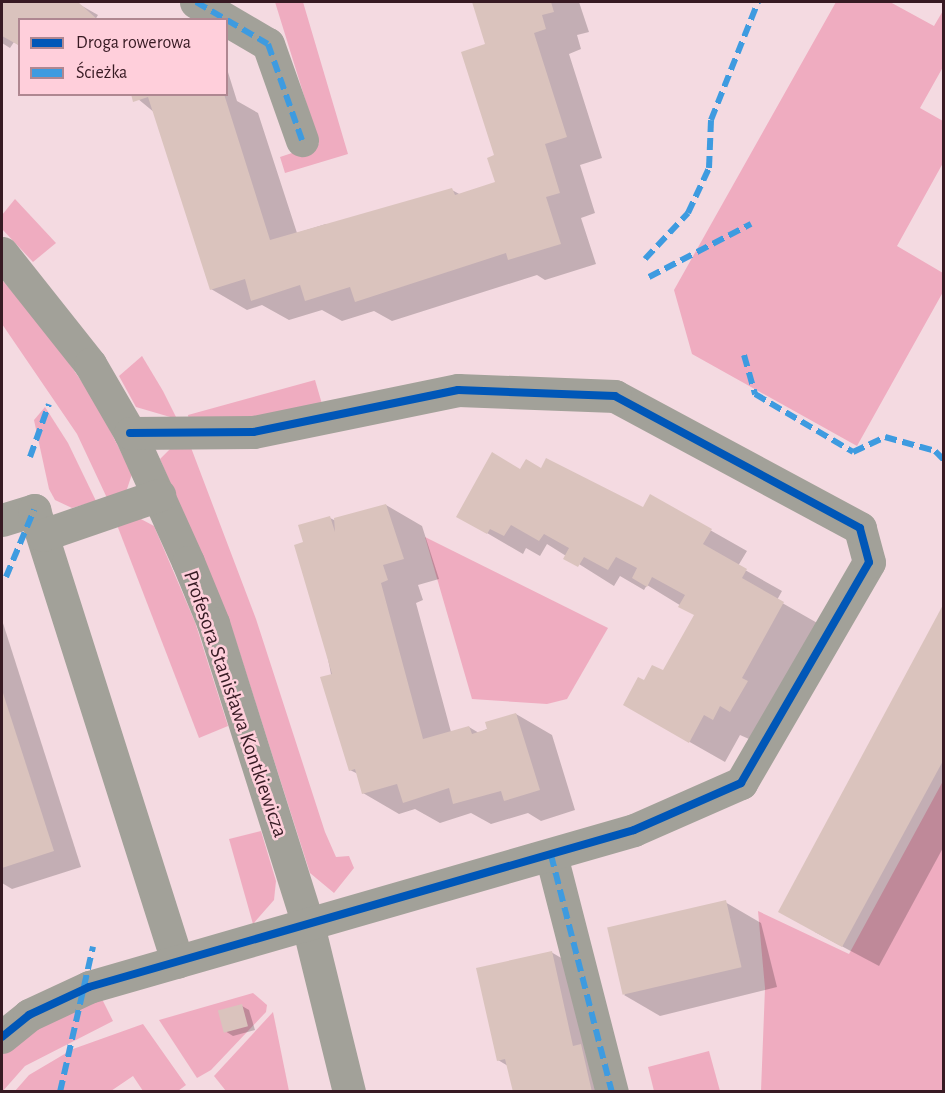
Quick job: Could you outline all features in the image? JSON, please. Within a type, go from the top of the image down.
[{"type":"street","points":[[196,2],[223,18]]},
{"type":"street","points":[[228,21],[268,44],[302,140]]},
{"type":"street","name":"Profesora Stanisława Kontkiewicza","points":[[2,253],[90,364],[130,433],[213,623],[308,925],[349,1092]]},
{"type":"street","points":[[2,1037],[29,1015],[88,987],[634,830],[741,783],[869,562],[860,528],[615,396],[458,390],[253,432],[130,433]]},
{"type":"street","points":[[43,535],[159,495]]},
{"type":"street","points":[[2,520],[34,510],[177,962]]},
{"type":"street","points":[[551,855],[612,1092]]},
{"type":"shaded area","points":[[275,2],[303,2],[348,154],[285,173],[280,157],[319,144]]},
{"type":"shaded area","points":[[836,2],[890,2],[934,26],[944,9],[943,67],[920,108],[943,121],[943,163],[897,246],[943,273],[943,292],[857,446],[692,354],[674,290]]},
{"type":"shaded area","points":[[15,199],[56,243],[33,262],[2,229],[2,215]]},
{"type":"shaded area","points":[[2,280],[47,331],[97,404],[132,474],[126,492],[107,498],[77,434],[2,324]]},
{"type":"shaded area","points":[[142,356],[177,419],[136,407],[119,376]]},
{"type":"shaded area","points":[[315,380],[322,404],[254,419],[189,420],[188,415]]},
{"type":"shaded area","points":[[45,407],[68,443],[96,501],[72,508],[55,500],[49,489],[34,420]]},
{"type":"shaded area","points":[[175,444],[190,445],[256,619],[325,832],[336,857],[349,856],[354,868],[334,893],[310,873],[232,629],[160,459]]},
{"type":"shaded area","points":[[139,518],[154,526],[195,622],[228,726],[199,738],[117,525]]},
{"type":"shaded area","points":[[425,537],[608,628],[567,699],[547,704],[472,699]]},
{"type":"shaded area","points":[[943,781],[943,1091],[761,1091],[765,988],[758,911],[849,954]]},
{"type":"shaded area","points":[[261,831],[276,881],[274,900],[253,924],[229,839]]},
{"type":"shaded area","points":[[253,993],[267,1005],[266,1012],[211,1070],[197,1078],[159,1020]]},
{"type":"shaded area","points":[[101,997],[113,1021],[25,1066],[2,1092],[2,1052],[43,1024]]},
{"type":"shaded area","points":[[273,1012],[289,1091],[226,1091],[214,1076]]},
{"type":"shaded area","points":[[143,1024],[186,1085],[178,1091],[143,1091],[133,1076],[111,1091],[15,1091],[29,1075],[73,1049]]},
{"type":"shaded area","points":[[709,1051],[720,1091],[654,1091],[648,1067]]},
{"type":"building","points":[[2,2],[78,2],[96,18],[18,18],[18,45],[2,36]]},
{"type":"building","points":[[472,2],[551,2],[554,12],[542,15],[546,29],[534,33],[567,137],[545,144],[560,193],[546,197],[561,244],[508,260],[506,253],[355,302],[350,287],[305,301],[300,285],[251,301],[245,279],[210,290],[148,97],[133,102],[132,96],[225,96],[270,240],[452,188],[455,195],[495,182],[487,158],[494,155],[461,52],[485,44]]},
{"type":"building","points":[[492,452],[520,469],[526,459],[541,468],[546,458],[643,507],[650,494],[712,529],[703,544],[747,569],[742,578],[784,602],[742,678],[748,681],[730,712],[720,706],[713,720],[704,715],[689,743],[623,705],[638,677],[644,680],[652,665],[663,670],[694,615],[678,607],[685,595],[652,577],[647,587],[632,578],[637,568],[616,557],[608,570],[584,557],[578,567],[563,559],[569,548],[544,534],[539,541],[511,525],[504,536],[490,529],[487,534],[456,517]]},
{"type":"building","points":[[386,504],[404,559],[383,565],[388,580],[381,583],[423,739],[469,726],[472,734],[487,729],[485,722],[516,713],[540,790],[504,801],[501,791],[453,804],[449,788],[403,803],[397,784],[362,794],[355,769],[349,771],[320,677],[332,674],[294,545],[303,542],[298,525],[330,516],[335,532],[334,518]]},
{"type":"building","points":[[944,603],[944,759],[842,947],[778,912]]},
{"type":"building","points":[[2,690],[54,851],[2,868]]},
{"type":"building","points":[[726,900],[742,967],[623,995],[607,927]]},
{"type":"building","points":[[552,951],[573,1046],[581,1044],[592,1092],[513,1092],[505,1059],[497,1061],[476,968]]},
{"type":"building","points":[[242,1004],[248,1026],[224,1033],[218,1010]]},
{"type":"marked path","points":[[196,2],[223,18]]},
{"type":"marked path","points":[[645,259],[688,213],[709,168],[711,120],[758,2]]},
{"type":"marked path","points":[[228,21],[268,44],[302,140]]},
{"type":"marked path","points":[[649,277],[751,224]]},
{"type":"marked path","points":[[744,355],[755,394],[853,452],[885,437],[935,451],[944,460]]},
{"type":"marked path","points":[[30,457],[49,404]]},
{"type":"marked path","points":[[6,577],[34,510]]},
{"type":"marked path","points":[[551,855],[612,1092]]},
{"type":"marked path","points":[[60,1092],[93,947]]},
{"type":"cycle path","points":[[2,1037],[29,1015],[89,987],[634,830],[741,783],[869,562],[860,528],[615,396],[458,390],[253,432],[130,433]]}]
